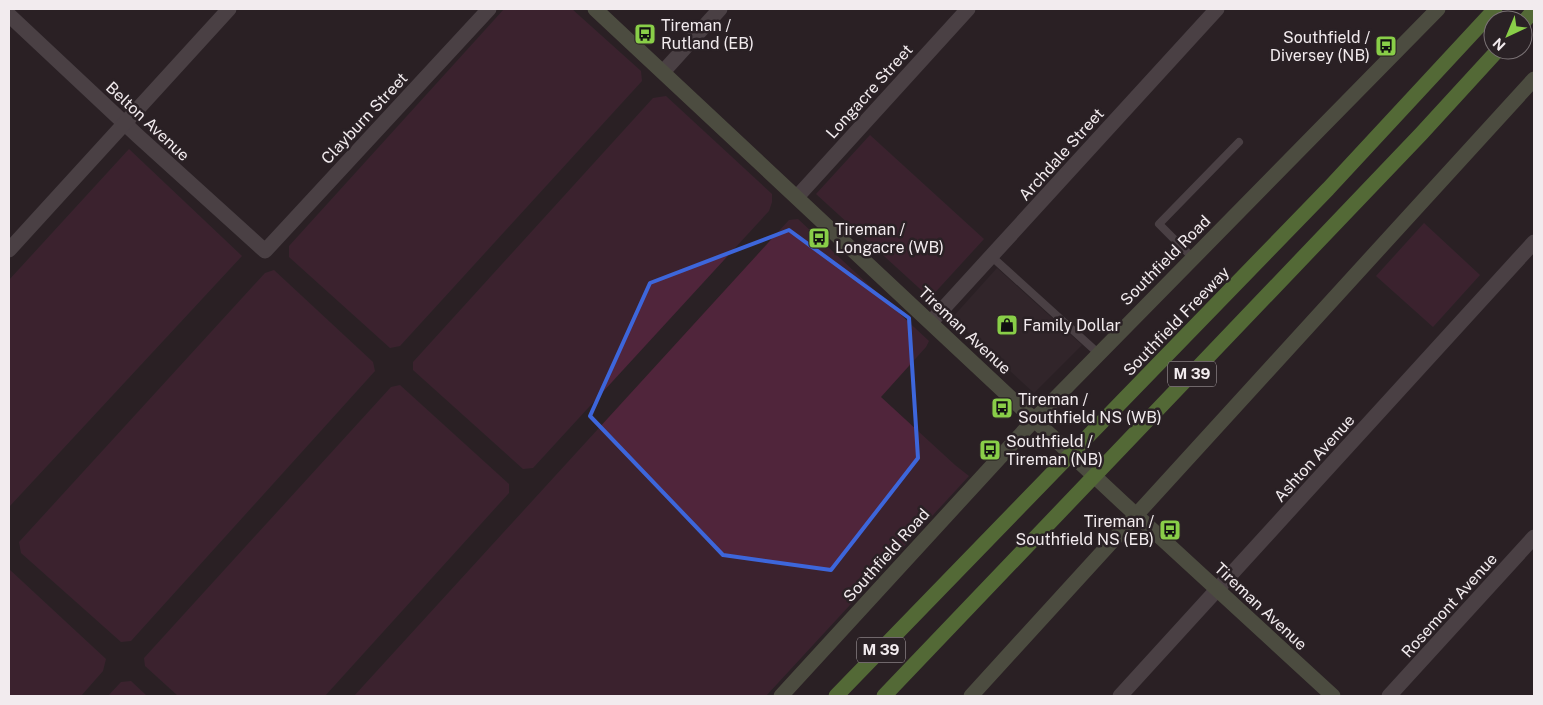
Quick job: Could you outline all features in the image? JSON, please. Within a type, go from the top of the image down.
[{"type":"highway","name":"Southfield Freeway","points":[[836,696],[1328,189],[1495,9]]},
{"type":"highway","name":"M 39","points":[[884,696],[1421,134],[1489,60]]},
{"type":"main road","name":"Tireman Avenue","points":[[595,9],[1122,502],[1333,696]]},
{"type":"main road","name":"Southfield Road","points":[[781,696],[1098,353],[1438,9]]},
{"type":"main road","points":[[971,696],[1534,79]]},
{"type":"street","points":[[9,250],[229,9]]},
{"type":"street","name":"Clayburn Street","points":[[265,251],[489,9]]},
{"type":"street","points":[[663,72],[720,9]]},
{"type":"street","name":"Longacre Street","points":[[797,197],[968,9]]},
{"type":"street","name":"Archdale Street","points":[[931,322],[1216,9]]},
{"type":"street","name":"Belton Avenue","points":[[9,15],[265,251]]},
{"type":"street","name":"Ashton Avenue","points":[[1120,696],[1534,242]]},
{"type":"street","name":"Rosemont Avenue","points":[[1389,696],[1534,537]]},
{"type":"lane","points":[[1193,258],[1159,224],[1239,142]]},
{"type":"lane","points":[[991,256],[1098,353]]},
{"type":"highlighted area","points":[[789,230],[909,318],[918,458],[831,570],[723,555],[590,416],[650,283]]},
{"type":"shaded area","points":[[504,9],[572,9],[641,71],[642,81],[400,346],[390,348],[289,257],[289,246]]},
{"type":"shaded area","points":[[666,96],[772,194],[769,211],[533,468],[523,469],[413,370],[413,362],[653,98]]},
{"type":"shaded area","points":[[870,135],[984,239],[930,298],[816,194]]},
{"type":"shaded area","points":[[129,149],[242,256],[9,507],[9,280]]},
{"type":"shaded area","points":[[798,219],[929,341],[926,347],[881,397],[969,476],[766,696],[354,696],[789,220]]},
{"type":"shaded area","points":[[1424,223],[1480,275],[1433,327],[1376,276]]},
{"type":"shaded area","points":[[997,268],[1082,345],[1034,393],[952,318]]},
{"type":"shaded area","points":[[274,270],[373,362],[375,371],[131,641],[121,642],[21,553],[19,542],[265,273]]},
{"type":"shaded area","points":[[400,385],[509,484],[509,493],[325,696],[178,696],[145,666],[144,658],[391,387]]},
{"type":"shaded area","points":[[9,569],[106,659],[103,671],[81,696],[9,696]]},
{"type":"shaded area","points":[[131,681],[147,696],[108,696],[121,682]]},
{"type":"place","name":"Tireman / Rutland (EB)","points":[[645,34]]},
{"type":"place","name":"Southfield / Diversey (NB)","points":[[1386,46]]},
{"type":"place","name":"Tireman / Longacre (WB)","points":[[819,238]]},
{"type":"place","name":"Family Dollar","points":[[1007,325]]},
{"type":"place","name":"Tireman / Southfield NS (WB)","points":[[1002,408]]},
{"type":"place","name":"Southfield / Tireman (NB)","points":[[990,450]]},
{"type":"place","name":"Tireman / Southfield NS (EB)","points":[[1170,530]]}]
